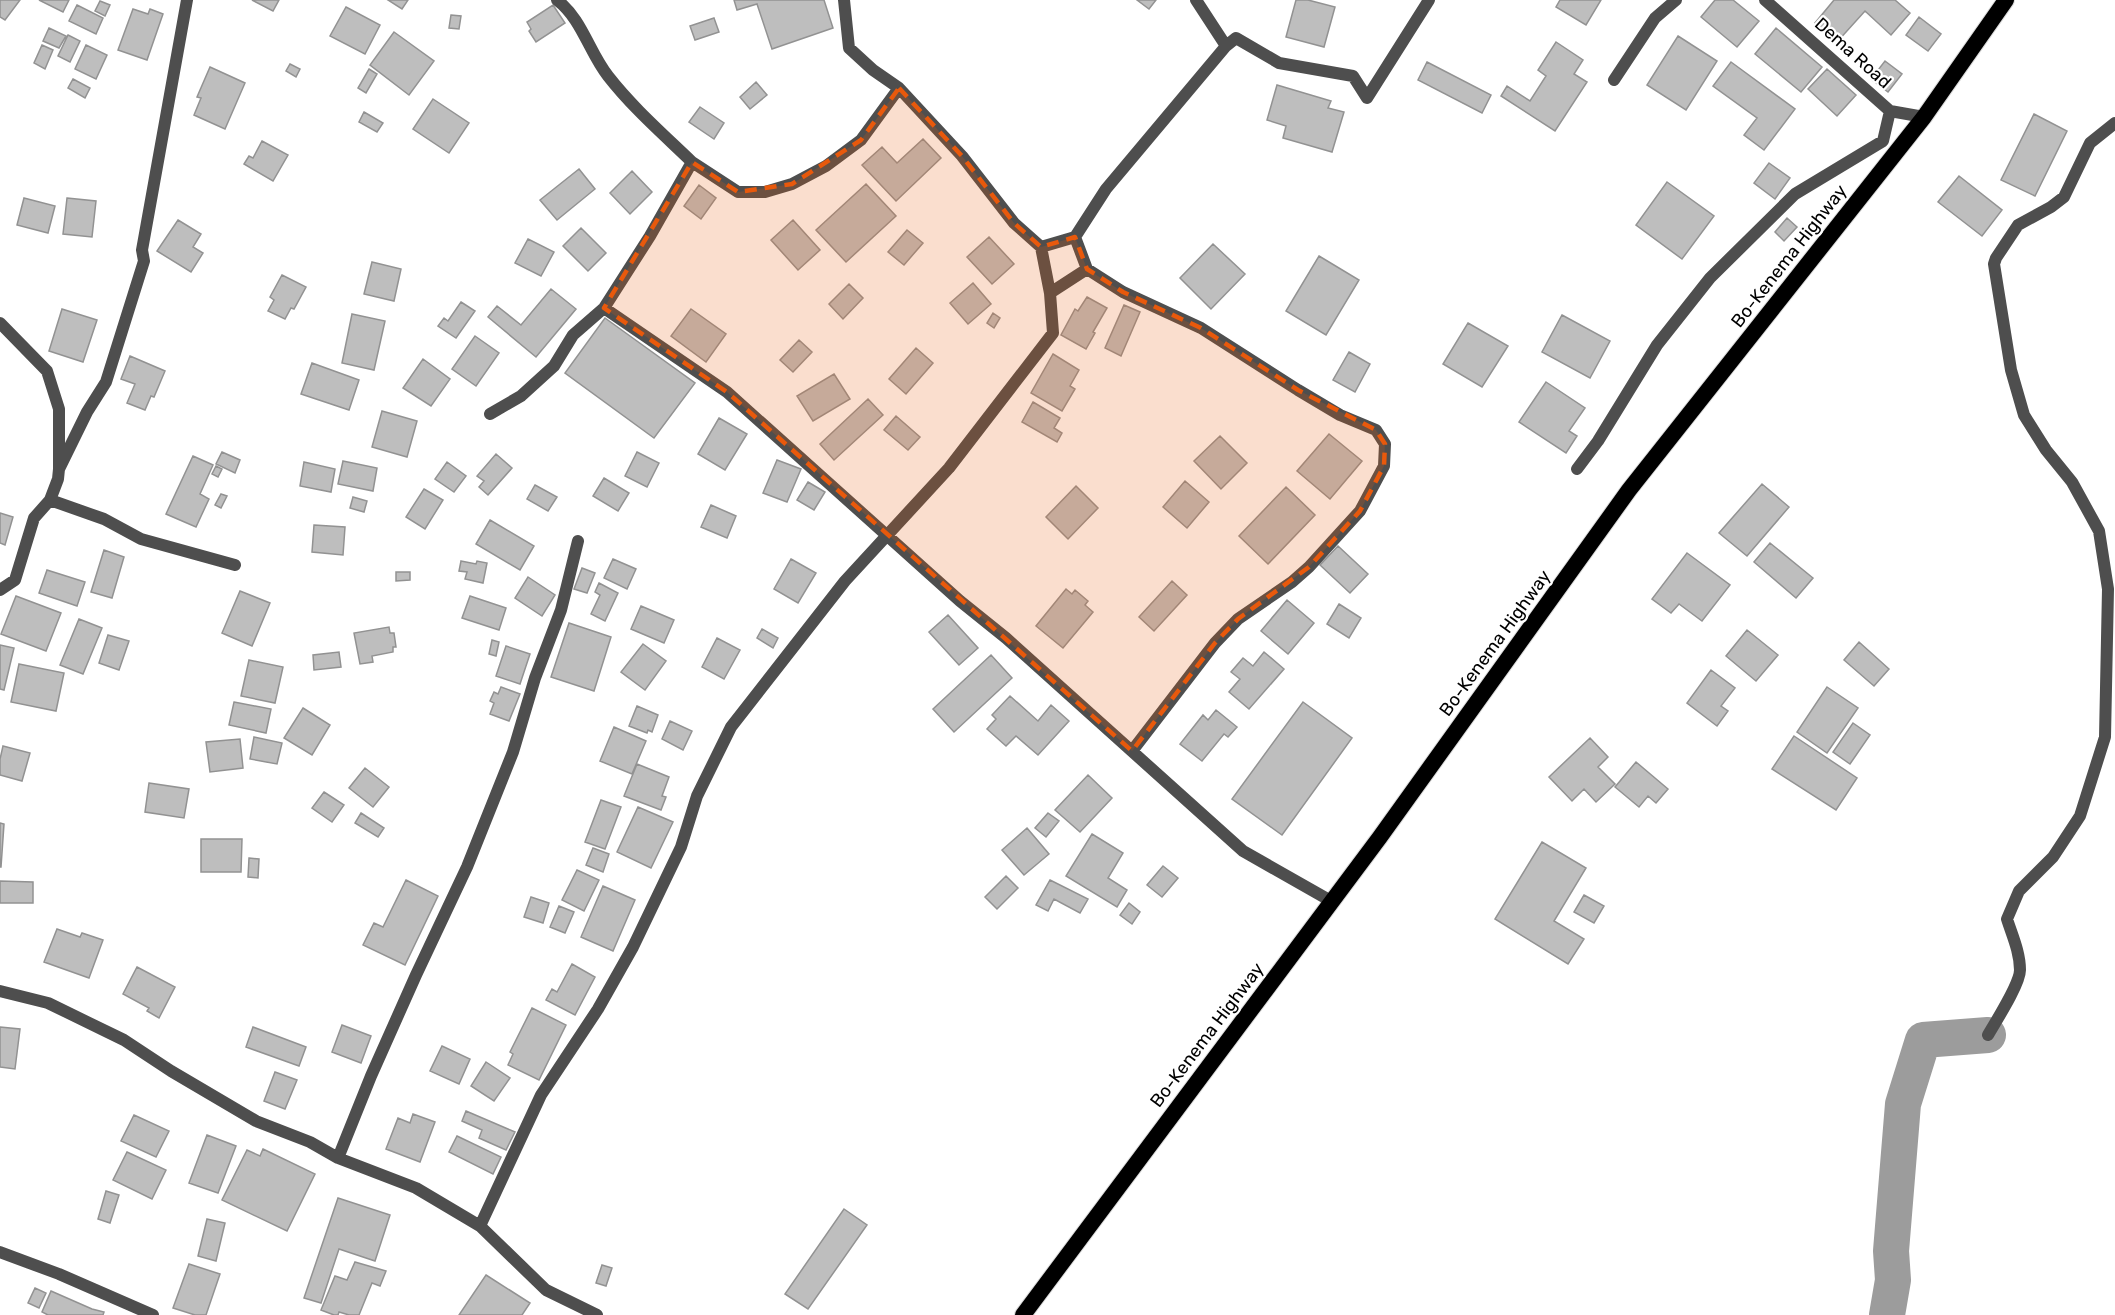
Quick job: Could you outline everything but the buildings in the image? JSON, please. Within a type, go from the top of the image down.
[{"type":"highway","name":"Bo-Kenema Highway","points":[[1023,1315],[1380,837],[1629,490],[1924,117],[2006,0]]},
{"type":"street","points":[[59,469],[87,412],[106,382],[144,261],[142,250],[187,0]]},
{"type":"street","points":[[557,0],[565,6],[578,23],[593,55],[630,103],[692,162],[738,192],[765,192],[792,184],[826,166],[861,140],[899,88]]},
{"type":"street","points":[[480,1227],[541,1095],[598,1009],[633,947],[681,848],[697,796],[731,728],[845,581],[949,468],[1053,333],[1050,293],[1041,247],[1014,223],[962,156],[899,88],[849,48],[844,0]]},
{"type":"street","points":[[1196,0],[1226,46]]},
{"type":"street","points":[[1041,247],[1075,237],[1106,189],[1226,46],[1236,38],[1279,63],[1353,76],[1367,98],[1430,0]]},
{"type":"street","points":[[1614,80],[1655,18],[1677,0]]},
{"type":"street","name":"Dema Road","points":[[1765,0],[1890,111],[1924,117]]},
{"type":"street","points":[[1577,469],[1598,441],[1657,345],[1710,278],[1795,194],[1883,141],[1890,111]]},
{"type":"street","points":[[1988,1035],[2009,999],[2020,972],[2018,952],[2007,919],[2019,891],[2053,857],[2080,816],[2106,737],[2108,589],[2098,531],[2072,482],[2046,450],[2024,414],[2011,370],[1994,264],[2018,225],[2064,197],[2090,143],[2115,123]]},
{"type":"street","points":[[490,414],[521,396],[554,366],[573,335],[604,308],[650,236],[692,162]]},
{"type":"street","points":[[1075,237],[1087,269],[1123,292],[1201,328],[1340,415],[1376,430],[1385,444],[1384,466],[1360,511],[1310,567],[1238,619],[1215,643],[1132,751]]},
{"type":"street","points":[[1050,293],[1087,269]]},
{"type":"street","points":[[604,308],[727,392],[1243,851],[1331,901]]},
{"type":"street","points":[[0,323],[47,371],[59,409],[58,479],[50,500],[34,518],[15,580],[0,590]]},
{"type":"street","points":[[50,500],[104,519],[141,539],[235,565]]},
{"type":"street","points":[[338,1158],[371,1076],[467,867],[509,763],[535,678],[561,610],[578,541]]},
{"type":"street","points":[[0,991],[48,1003],[124,1040],[171,1071],[256,1121],[310,1142],[338,1158],[416,1188],[480,1227],[546,1290],[597,1315]]},
{"type":"street","points":[[0,1252],[59,1274],[153,1315]]},
{"type":"highlighted area","points":[[899,88],[962,156],[1014,223],[1041,247],[1075,237],[1087,269],[1123,292],[1201,328],[1298,390],[1376,430],[1385,444],[1384,466],[1360,511],[1309,567],[1238,619],[1215,643],[1132,751],[727,392],[604,308],[692,162],[738,192],[792,184],[861,140]]},
{"type":"waterway","points":[[1887,1315],[1893,1280],[1891,1251],[1903,1104],[1923,1040],[1988,1035]]}]
